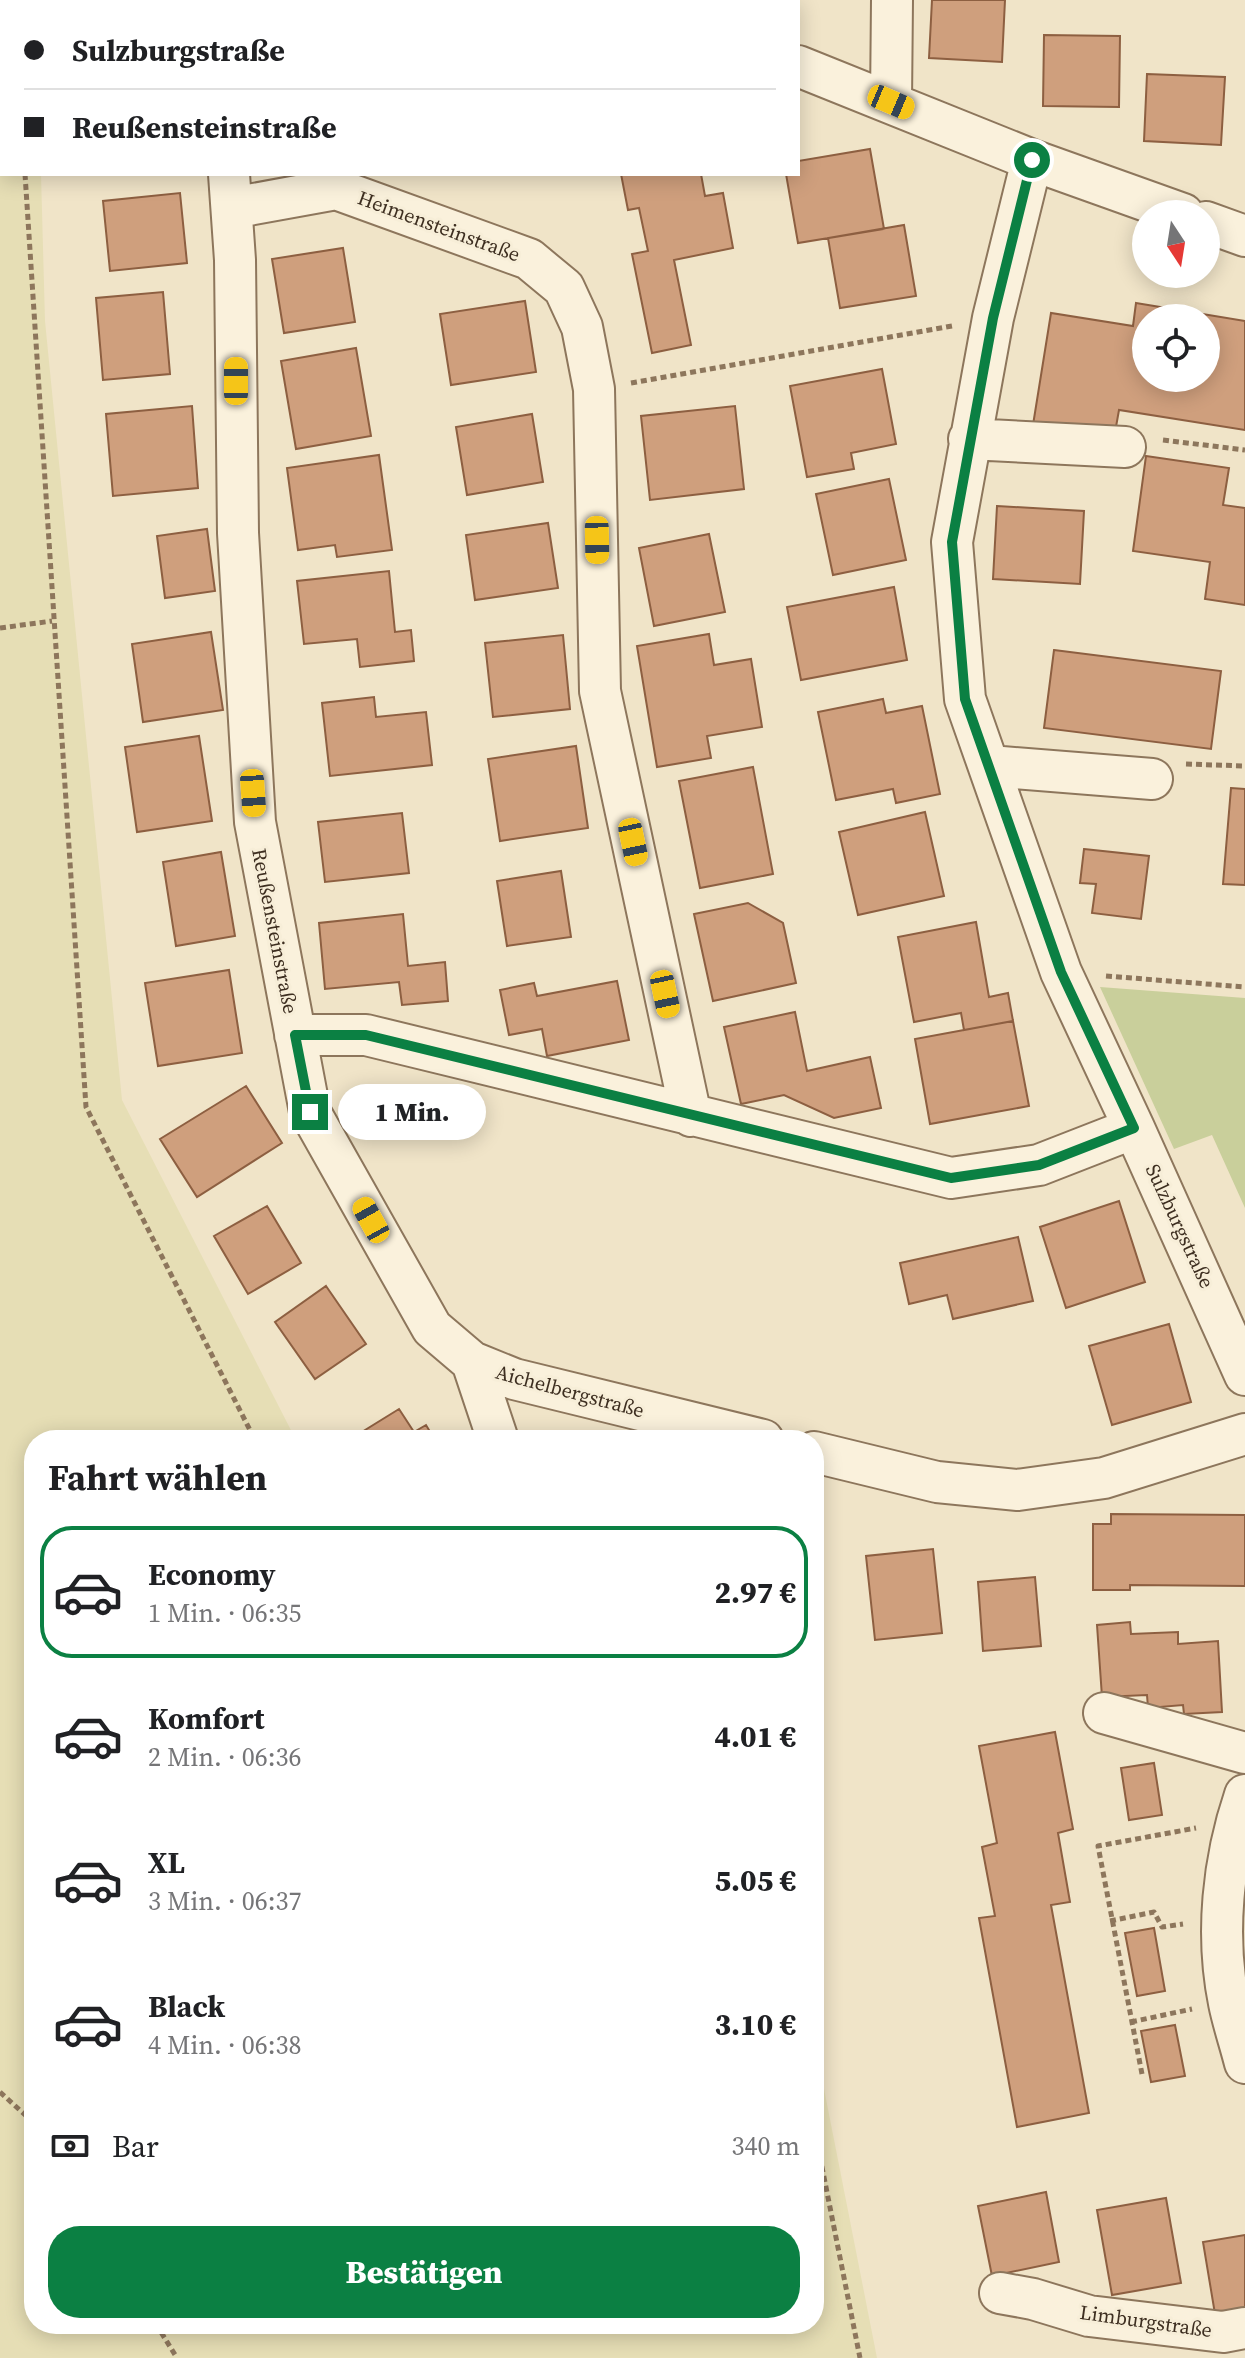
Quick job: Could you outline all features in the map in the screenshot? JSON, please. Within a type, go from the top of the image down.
[{"type":"street","points":[[891,102],[892,0]]},
{"type":"street","points":[[800,67],[1032,160],[1144,200]]},
{"type":"street","name":"Sulzburgstraße","points":[[1032,160],[993,318],[952,542],[965,699],[1061,972],[1245,1375]]},
{"type":"street","name":"Heimensteinstraße","points":[[230,191],[336,189],[529,259],[564,288],[582,327],[594,389],[600,691],[691,1116]]},
{"type":"street","name":"Reußensteinstraße","points":[[230,191],[235,260],[238,533],[255,822],[310,1112],[432,1328],[472,1362]]},
{"type":"street","points":[[1220,227],[1245,236]]},
{"type":"street","points":[[969,439],[1125,447]]},
{"type":"street","points":[[990,766],[1152,779]]},
{"type":"street","points":[[295,1035],[366,1035],[951,1178],[1039,1165],[1134,1128]]},
{"type":"street","points":[[472,1362],[495,1430]]},
{"type":"street","name":"Aichelbergstraße","points":[[472,1362],[514,1379],[722,1430]]},
{"type":"street","points":[[824,1454],[937,1482],[1018,1490],[1104,1478],[1245,1434]]},
{"type":"street","points":[[1104,1713],[1245,1753]]},
{"type":"street","points":[[1241,1808],[1227,1864],[1223,1957],[1229,2002],[1245,2063]]},
{"type":"street","name":"Limburgstraße","points":[[1000,2293],[1033,2299],[1089,2316],[1223,2332],[1245,2328]]},
{"type":"path","points":[[25,176],[86,1107],[250,1430]]},
{"type":"path","points":[[594,389],[993,318]]},
{"type":"path","points":[[1125,447],[1143,437],[1245,450]]},
{"type":"path","points":[[0,628],[52,621]]},
{"type":"path","points":[[1152,779],[1189,762],[1245,766]]},
{"type":"path","points":[[1061,972],[1245,987]]},
{"type":"path","points":[[1142,2074],[1110,1921],[1098,1846],[1241,1808]]},
{"type":"path","points":[[1110,1921],[1154,1912],[1162,1927],[1223,1917]]},
{"type":"path","points":[[1131,2022],[1229,2002]]},
{"type":"path","points":[[0,2092],[24,2114]]},
{"type":"path","points":[[824,2177],[860,2358]]},
{"type":"path","points":[[162,2334],[177,2358]]},
{"type":"shaded area","points":[[0,176],[41,176],[45,321],[122,1100],[291,1430],[24,1430],[24,2334],[824,2334],[824,2089],[877,2358],[0,2358]]},
{"type":"green space","points":[[1100,987],[1245,998],[1245,1208],[1212,1135],[1174,1149]]},
{"type":"building","points":[[932,0],[1005,0],[1002,62],[929,58]]},
{"type":"building","points":[[1044,35],[1120,36],[1119,107],[1043,106]]},
{"type":"building","points":[[1147,74],[1225,77],[1221,145],[1144,141]]},
{"type":"building","points":[[870,149],[884,229],[798,243],[786,176],[800,176],[800,161]]},
{"type":"building","points":[[621,176],[701,176],[705,196],[723,193],[733,248],[674,260],[691,345],[652,353],[632,254],[648,251],[639,208],[628,210]]},
{"type":"building","points":[[180,193],[187,263],[110,271],[103,201]]},
{"type":"building","points":[[904,225],[916,296],[840,308],[828,238]]},
{"type":"building","points":[[343,248],[355,322],[284,333],[272,259]]},
{"type":"building","points":[[163,292],[170,374],[103,380],[96,298]]},
{"type":"building","points":[[525,301],[536,372],[451,385],[440,314]]},
{"type":"building","points":[[1051,313],[1132,326],[1132,392],[1220,392],[1220,317],[1245,321],[1245,430],[1119,410],[1114,438],[1033,425]]},
{"type":"building","points":[[356,348],[371,436],[296,449],[281,361]]},
{"type":"building","points":[[882,369],[896,444],[851,453],[854,469],[807,477],[790,386]]},
{"type":"building","points":[[192,406],[198,488],[113,496],[106,414]]},
{"type":"building","points":[[735,406],[744,489],[650,500],[641,416]]},
{"type":"building","points":[[532,414],[543,482],[467,495],[456,427]]},
{"type":"building","points":[[379,455],[392,550],[337,557],[335,545],[298,550],[287,468]]},
{"type":"building","points":[[1146,456],[1229,468],[1223,505],[1245,508],[1245,605],[1205,599],[1210,562],[1133,551]]},
{"type":"building","points":[[889,479],[906,560],[833,575],[816,494]]},
{"type":"building","points":[[997,506],[1084,511],[1080,584],[993,579]]},
{"type":"building","points":[[548,523],[558,588],[475,600],[466,535]]},
{"type":"building","points":[[207,529],[215,591],[165,598],[157,536]]},
{"type":"building","points":[[709,534],[725,612],[654,626],[639,548]]},
{"type":"building","points":[[389,571],[395,632],[411,630],[414,661],[360,667],[357,639],[304,644],[297,581]]},
{"type":"building","points":[[894,587],[907,660],[801,680],[787,607]]},
{"type":"building","points":[[211,632],[223,710],[143,722],[132,644]]},
{"type":"building","points":[[709,634],[714,665],[751,659],[762,727],[707,736],[711,758],[657,767],[637,646]]},
{"type":"building","points":[[563,635],[570,709],[493,717],[485,643]]},
{"type":"building","points":[[1054,650],[1221,671],[1211,749],[1044,728]]},
{"type":"building","points":[[374,697],[376,717],[426,712],[432,765],[330,776],[322,703]]},
{"type":"building","points":[[883,699],[886,713],[922,706],[940,794],[896,803],[893,789],[836,800],[818,712]]},
{"type":"building","points":[[199,736],[212,821],[137,832],[125,747]]},
{"type":"building","points":[[576,746],[588,828],[500,841],[488,759]]},
{"type":"building","points":[[753,767],[773,874],[700,888],[679,781]]},
{"type":"building","points":[[1231,788],[1245,789],[1245,885],[1223,884]]},
{"type":"building","points":[[925,812],[944,896],[858,915],[839,832]]},
{"type":"building","points":[[402,813],[409,873],[325,882],[318,822]]},
{"type":"building","points":[[1084,849],[1149,856],[1141,919],[1092,913],[1096,884],[1080,883]]},
{"type":"building","points":[[221,852],[235,936],[176,946],[163,862]]},
{"type":"building","points":[[561,871],[571,937],[507,946],[497,881]]},
{"type":"building","points":[[748,903],[783,923],[796,983],[713,1001],[694,914]]},
{"type":"building","points":[[403,914],[408,966],[445,962],[448,1001],[402,1005],[399,982],[325,989],[319,923]]},
{"type":"building","points":[[976,922],[989,997],[1008,993],[1013,1021],[964,1030],[961,1013],[914,1022],[898,937]]},
{"type":"building","points":[[229,970],[242,1053],[158,1066],[145,983]]},
{"type":"building","points":[[617,981],[629,1040],[547,1056],[542,1029],[509,1035],[500,990],[534,983],[537,996]]},
{"type":"building","points":[[795,1012],[807,1071],[870,1057],[881,1108],[834,1118],[784,1095],[741,1104],[724,1027]]},
{"type":"building","points":[[1013,1021],[1029,1106],[930,1124],[915,1039]]},
{"type":"building","points":[[246,1086],[282,1143],[197,1197],[160,1139]]},
{"type":"building","points":[[1119,1201],[1145,1282],[1066,1308],[1040,1227]]},
{"type":"building","points":[[267,1206],[301,1263],[248,1294],[214,1236]]},
{"type":"building","points":[[1018,1237],[1033,1301],[953,1319],[947,1295],[909,1304],[900,1263]]},
{"type":"building","points":[[326,1286],[366,1344],[315,1379],[275,1322]]},
{"type":"building","points":[[1169,1324],[1191,1402],[1112,1425],[1089,1346]]},
{"type":"building","points":[[399,1409],[413,1430],[365,1430]]},
{"type":"building","points":[[1111,1514],[1245,1515],[1245,1586],[1130,1585],[1130,1590],[1093,1590],[1093,1524],[1111,1524]]},
{"type":"building","points":[[933,1549],[942,1633],[875,1640],[866,1556]]},
{"type":"building","points":[[1035,1577],[1041,1646],[983,1651],[978,1582]]},
{"type":"building","points":[[1130,1622],[1131,1634],[1178,1632],[1178,1644],[1218,1641],[1222,1712],[1184,1714],[1183,1705],[1148,1708],[1147,1695],[1102,1697],[1097,1625]]},
{"type":"building","points":[[1055,1732],[1073,1829],[1058,1833],[1070,1902],[1051,1905],[1089,2113],[1017,2127],[979,1918],[995,1916],[982,1847],[997,1843],[979,1746]]},
{"type":"building","points":[[1154,1763],[1162,1815],[1129,1820],[1121,1768]]},
{"type":"building","points":[[1154,1928],[1165,1991],[1137,1996],[1125,1933]]},
{"type":"building","points":[[1175,2025],[1185,2076],[1151,2082],[1141,2031]]},
{"type":"building","points":[[1046,2192],[1059,2262],[992,2276],[978,2206]]},
{"type":"building","points":[[1166,2198],[1181,2283],[1112,2295],[1097,2210]]},
{"type":"building","points":[[1245,2235],[1245,2315],[1216,2320],[1203,2242]]},
{"type":"route","points":[[310,1112],[295,1035],[366,1035],[951,1178],[1039,1165],[1134,1128],[1061,972],[965,699],[952,542],[993,318],[1032,160]]}]
